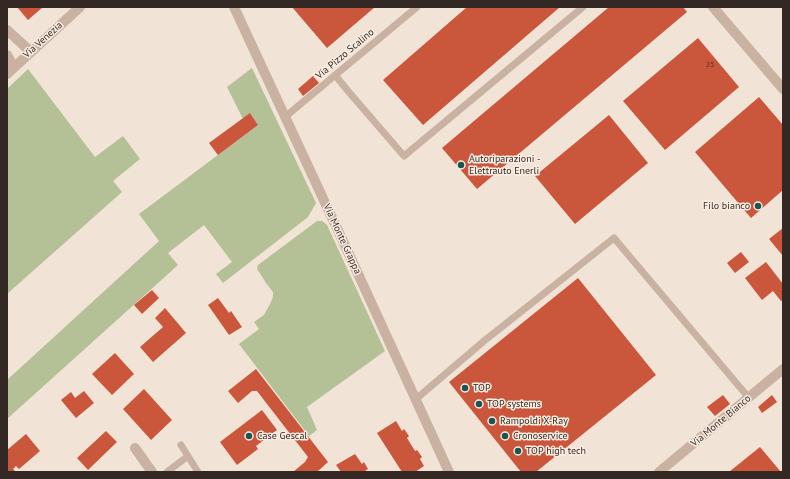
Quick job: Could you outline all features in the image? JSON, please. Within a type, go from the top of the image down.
[{"type":"street","name":"Via Venezia","points":[[10,70],[80,7]]},
{"type":"street","name":"Via Monte Grappa","points":[[234,7],[449,472]]},
{"type":"street","points":[[713,7],[783,89]]},
{"type":"street","points":[[7,30],[31,52]]},
{"type":"street","points":[[7,55],[10,70]]},
{"type":"street","name":"Via Monte Bianco","points":[[659,472],[783,369]]},
{"type":"street","points":[[135,448],[152,472]]},
{"type":"lane","name":"Via Pizzo Scalino","points":[[285,117],[417,7]]},
{"type":"lane","points":[[335,75],[404,156],[583,7]]},
{"type":"lane","points":[[416,399],[484,341],[614,238],[748,398]]},
{"type":"lane","points":[[181,445],[198,472]]},
{"type":"lane","points":[[167,472],[188,456]]},
{"type":"green space","points":[[252,68],[316,203],[308,217],[223,283],[216,274],[232,262],[204,225],[168,253],[178,265],[7,419],[7,380],[159,241],[139,214],[258,125],[250,113],[243,119],[227,87]]},
{"type":"green space","points":[[28,69],[95,157],[123,136],[140,159],[113,181],[122,192],[7,294],[7,89]]},
{"type":"green space","points":[[317,221],[322,221],[327,225],[385,351],[307,407],[317,430],[309,436],[239,344],[259,329],[254,322],[264,315],[273,297],[273,292],[257,269],[258,265]]},
{"type":"building","points":[[17,7],[43,7],[28,20]]},
{"type":"building","points":[[292,7],[375,7],[327,48]]},
{"type":"building","points":[[467,7],[560,7],[423,125],[383,80]]},
{"type":"building","points":[[609,7],[683,7],[687,12],[477,189],[442,148]]},
{"type":"building","points":[[698,38],[739,87],[665,150],[623,101]]},
{"type":"building","points":[[313,76],[319,83],[303,96],[298,89]]},
{"type":"building","points":[[759,97],[783,125],[783,190],[751,218],[695,152]]},
{"type":"building","points":[[250,113],[258,125],[218,155],[209,143]]},
{"type":"building","points":[[609,115],[648,163],[575,224],[535,176]]},
{"type":"building","points":[[783,228],[783,256],[769,239]]},
{"type":"building","points":[[741,252],[749,262],[735,273],[727,263]]},
{"type":"building","points":[[766,262],[783,284],[783,300],[781,301],[773,291],[762,300],[745,278]]},
{"type":"building","points":[[578,278],[656,375],[536,472],[521,472],[449,382]]},
{"type":"building","points":[[152,290],[159,298],[142,314],[134,305]]},
{"type":"building","points":[[218,298],[229,313],[231,311],[242,327],[229,335],[208,305]]},
{"type":"building","points":[[165,308],[186,333],[153,362],[140,347],[163,327],[155,318]]},
{"type":"building","points":[[115,353],[134,374],[112,395],[92,374]]},
{"type":"building","points":[[256,369],[328,462],[317,472],[293,472],[305,462],[308,457],[257,391],[252,391],[238,403],[228,391]]},
{"type":"building","points":[[144,389],[172,420],[151,440],[123,409]]},
{"type":"building","points":[[84,391],[94,403],[76,418],[61,400],[71,392],[75,398]]},
{"type":"building","points":[[723,395],[730,404],[715,416],[707,407]]},
{"type":"building","points":[[772,395],[777,402],[762,413],[758,407]]},
{"type":"building","name":"Case Gescal","points":[[262,410],[277,430],[256,446],[258,449],[237,465],[220,442]]},
{"type":"building","points":[[396,421],[402,431],[404,429],[409,436],[407,438],[415,451],[417,450],[422,457],[420,459],[424,466],[415,472],[402,472],[377,433]]},
{"type":"building","points":[[106,431],[117,442],[88,470],[77,458]]},
{"type":"building","points":[[26,434],[40,451],[19,469],[16,466],[13,469],[16,472],[7,472],[7,450]]},
{"type":"building","points":[[760,447],[781,472],[729,472]]},
{"type":"building","points":[[355,454],[362,464],[364,462],[368,469],[365,471],[366,472],[341,472],[336,465]]},
{"type":"place","name":"Autoriparazioni - Elettrauto Enerli","points":[[461,165]]},
{"type":"place","name":"Filo bianco","points":[[758,206]]},
{"type":"place","name":"TOP","points":[[465,388]]},
{"type":"place","name":"TOP systems","points":[[479,404]]},
{"type":"place","name":"Rampoldi X-Ray","points":[[492,421]]},
{"type":"place","name":"Case Gescal","points":[[249,436]]},
{"type":"place","name":"Cronoservice","points":[[505,436]]},
{"type":"place","name":"TOP high tech","points":[[518,451]]}]
